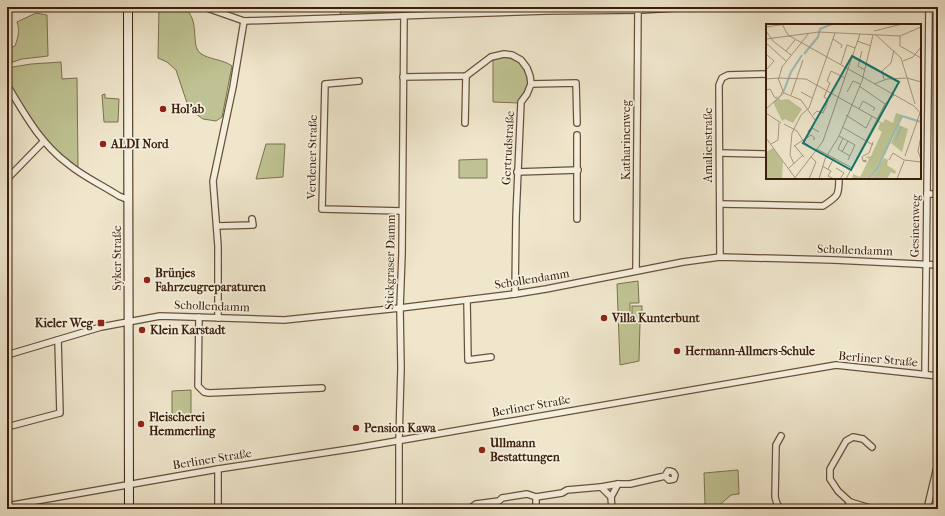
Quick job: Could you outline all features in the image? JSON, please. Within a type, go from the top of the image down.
[{"type":"main road","name":"Syker Straße","points":[[128,7],[129,509]]},
{"type":"street","points":[[204,7],[244,21],[404,16],[546,9],[692,7]]},
{"type":"street","name":"Gesinenweg","points":[[925,374],[928,7]]},
{"type":"street","name":"Katharinenweg","points":[[636,271],[638,8]]},
{"type":"street","name":"Stickgraser Damm","points":[[399,509],[404,16]]},
{"type":"street","points":[[218,318],[217,226],[212,181],[233,87],[244,21]]},
{"type":"street","points":[[403,77],[466,76],[491,57],[504,54],[512,55],[521,60],[527,68],[530,76],[530,84],[576,83],[577,123]]},
{"type":"street","name":"Amalienstraße","points":[[720,257],[720,81],[728,75],[766,74]]},
{"type":"street","points":[[466,76],[466,122]]},
{"type":"street","name":"Verdener Straße","points":[[359,81],[325,84],[322,209],[402,211]]},
{"type":"street","name":"Gertrudstraße","points":[[516,294],[517,172],[521,102],[530,84]]},
{"type":"street","points":[[7,85],[30,123],[44,141],[67,164],[119,196],[129,200]]},
{"type":"street","points":[[921,95],[927,95]]},
{"type":"street","points":[[577,135],[577,219]]},
{"type":"street","points":[[7,179],[44,141]]},
{"type":"street","points":[[720,154],[766,154]]},
{"type":"street","points":[[517,172],[578,170]]},
{"type":"street","points":[[720,204],[823,206],[833,200],[839,192],[839,179]]},
{"type":"street","points":[[927,194],[938,194]]},
{"type":"street","points":[[217,226],[253,225],[252,219]]},
{"type":"street","name":"Schollendamm","points":[[128,321],[160,316],[284,320],[400,308],[516,294],[683,262],[720,257],[938,265]]},
{"type":"street","points":[[467,300],[468,360],[491,357]]},
{"type":"street","points":[[199,317],[198,386],[204,392],[322,388]]},
{"type":"street","points":[[7,355],[128,321]]},
{"type":"street","points":[[7,427],[60,413],[58,340]]},
{"type":"street","name":"Berliner Straße","points":[[7,506],[218,468],[399,440],[836,365],[938,376]]},
{"type":"street","points":[[781,436],[776,445],[775,497],[777,504],[781,509]]},
{"type":"street","points":[[872,447],[863,439],[853,437],[846,441],[830,469],[830,479],[838,491],[850,502],[873,509]]},
{"type":"street","points":[[927,509],[938,463]]},
{"type":"street","points":[[218,468],[218,509]]},
{"type":"street","points":[[469,509],[476,504],[499,501],[502,498],[527,494],[536,497],[562,493],[567,490],[630,484],[665,476]]},
{"type":"street","points":[[612,509],[611,497],[618,484]]},
{"type":"street","points":[[601,487],[611,497]]},
{"type":"street","points":[[536,497],[536,509]]},
{"type":"street","points":[[846,509],[850,502]]},
{"type":"green space","points":[[159,7],[184,7],[192,19],[197,49],[200,53],[232,66],[222,117],[216,121],[203,119],[189,109],[176,70],[167,62],[158,58]]},
{"type":"green space","points":[[341,7],[427,7],[427,13],[340,16]]},
{"type":"green space","points":[[36,13],[47,15],[48,56],[22,59],[7,64],[7,49],[15,46],[18,37],[17,22]]},
{"type":"green space","points":[[503,57],[519,63],[526,71],[528,82],[527,88],[519,103],[493,102],[493,60]]},
{"type":"green space","points":[[61,62],[62,79],[77,78],[78,168],[53,147],[42,134],[7,81],[7,68],[31,64]]},
{"type":"green space","points":[[105,94],[105,98],[119,99],[118,122],[104,122],[102,95]]},
{"type":"green space","points":[[266,144],[285,144],[283,177],[256,179]]},
{"type":"green space","points":[[487,159],[487,178],[459,178],[459,160]]},
{"type":"green space","points":[[638,281],[639,303],[630,303],[630,323],[640,323],[639,361],[620,365],[617,284]]},
{"type":"green space","points":[[632,306],[642,306],[642,321],[632,321]]},
{"type":"green space","points":[[191,390],[191,416],[172,416],[172,391]]},
{"type":"green space","points":[[738,470],[739,494],[731,495],[715,509],[705,504],[704,473]]},
{"type":"place","name":"Hol'ab","points":[[163,109]]},
{"type":"place","name":"ALDI Nord","points":[[103,144]]},
{"type":"place","name":"Brünjes Fahrzeugreparaturen","points":[[147,280]]},
{"type":"place","name":"Villa Kunterbunt","points":[[604,318]]},
{"type":"place","name":"Kieler Weg","points":[[101,323]]},
{"type":"place","name":"Klein Karstadt","points":[[142,330]]},
{"type":"place","name":"Hermann-Allmers-Schule","points":[[677,351]]},
{"type":"place","name":"Fleischerei Hemmerling","points":[[141,424]]},
{"type":"place","name":"Pension Kawa","points":[[356,428]]},
{"type":"place","name":"Ullmann Bestattungen","points":[[482,450]]}]
